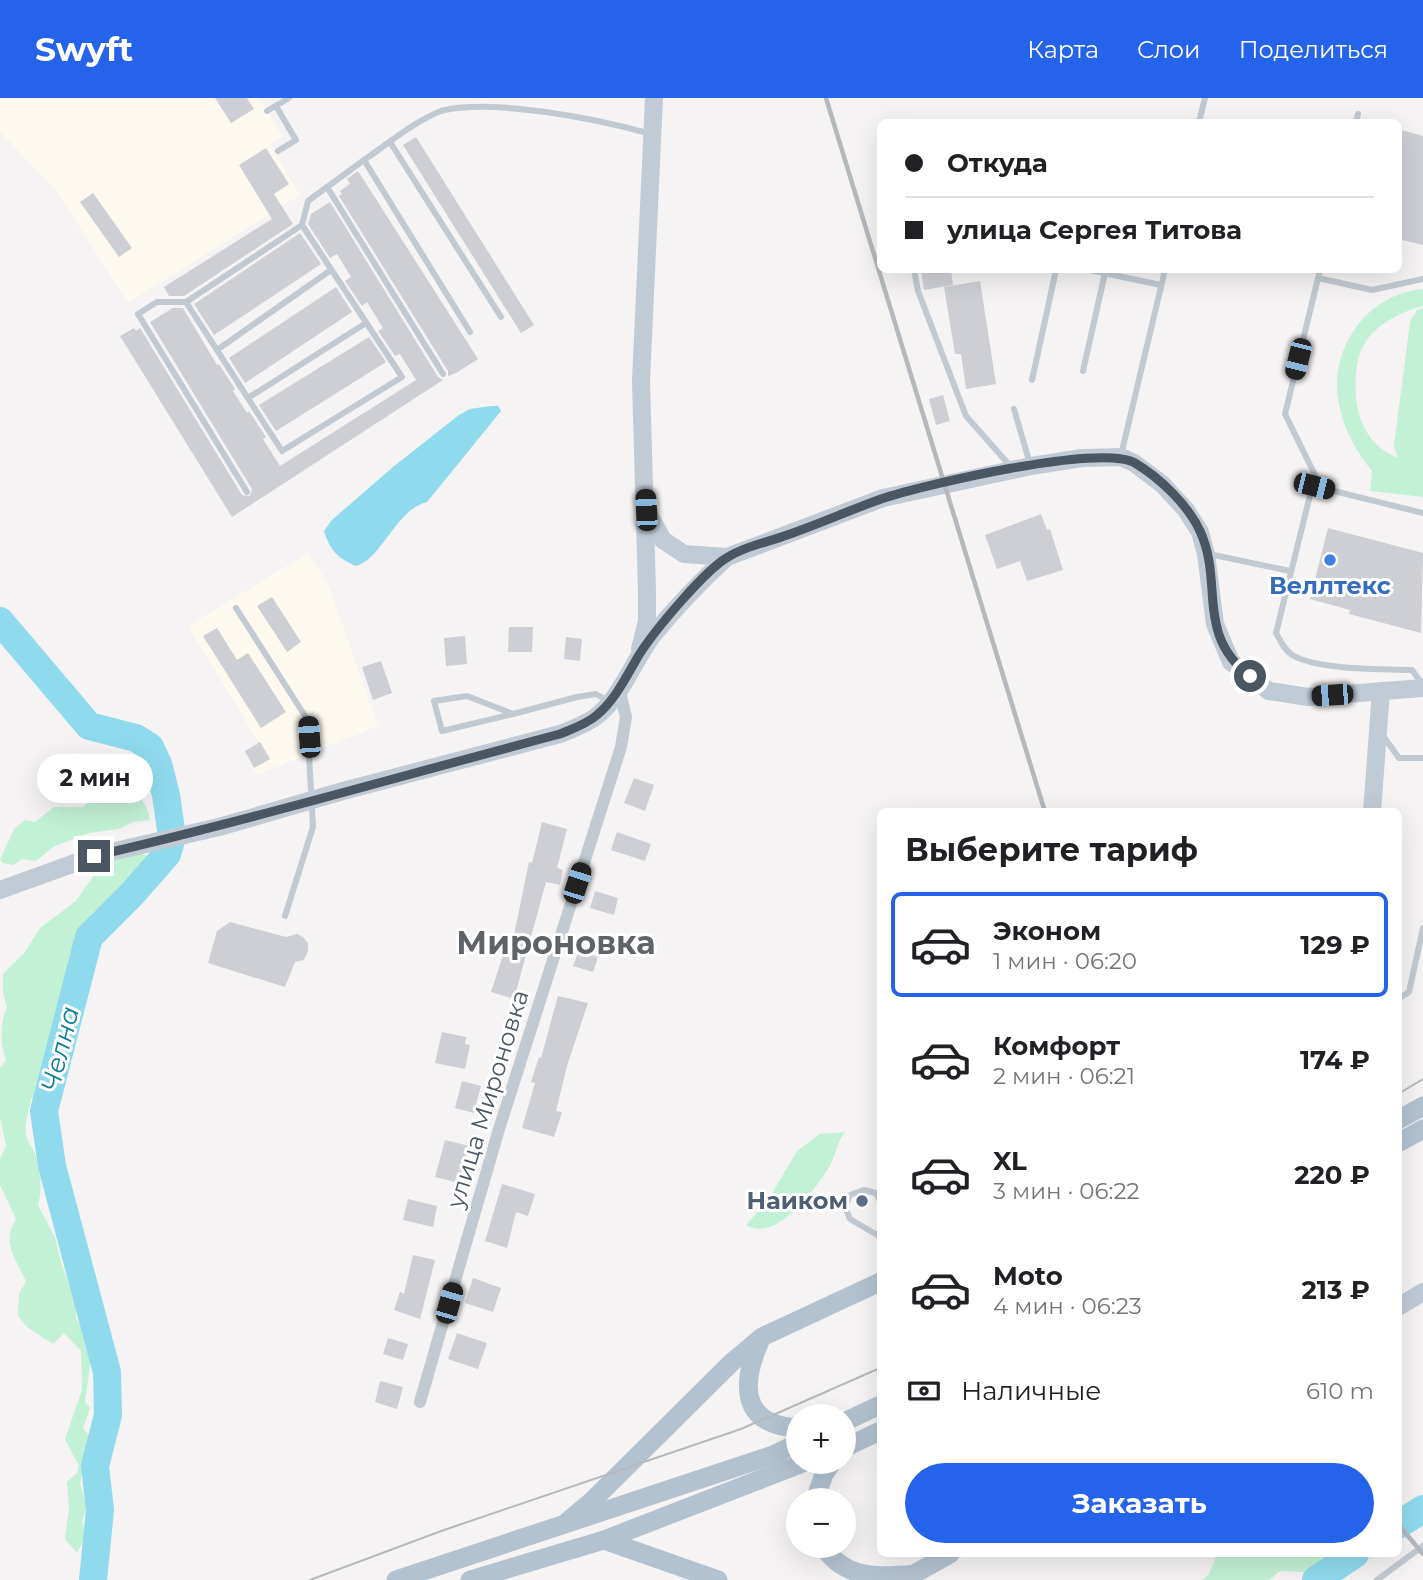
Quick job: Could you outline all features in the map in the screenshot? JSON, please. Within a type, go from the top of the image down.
[{"type":"main road","points":[[639,655],[646,621],[646,510],[641,381],[654,98]]},
{"type":"main road","points":[[646,510],[663,541],[684,554],[727,557],[883,498],[1022,467],[1082,458],[1121,457],[1134,463],[1162,484],[1186,510],[1200,532],[1206,554],[1215,624],[1231,662],[1269,691],[1308,697],[1423,686]]},
{"type":"main road","points":[[0,890],[94,856],[219,827],[560,734],[596,717],[671,614],[727,557]]},
{"type":"main road","points":[[1372,808],[1381,691]]},
{"type":"main road","points":[[1402,1119],[1423,1106]]},
{"type":"main road","points":[[1402,1141],[1423,1129]]},
{"type":"main road","points":[[560,1528],[593,1500],[731,1363],[762,1337],[877,1283]]},
{"type":"main road","points":[[1402,1305],[1423,1292]]},
{"type":"main road","points":[[762,1337],[749,1365],[749,1403],[764,1420],[786,1425]]},
{"type":"main road","points":[[856,1416],[877,1406]]},
{"type":"main road","points":[[856,1442],[877,1432]]},
{"type":"main road","points":[[396,1580],[560,1528],[786,1449]]},
{"type":"main road","points":[[470,1580],[604,1540],[786,1470]]},
{"type":"main road","points":[[604,1540],[718,1580]]},
{"type":"main road","points":[[830,1558],[868,1577],[909,1577],[945,1557]]},
{"type":"street","name":"улица Мироновка","points":[[420,1402],[499,1129],[621,747],[626,717],[614,695]]},
{"type":"lane","points":[[267,111],[289,98]]},
{"type":"lane","points":[[1200,119],[1205,98]]},
{"type":"lane","points":[[247,492],[138,314],[157,302],[186,302],[302,225],[308,201],[364,160],[418,122],[463,104],[572,113],[653,134]]},
{"type":"lane","points":[[276,106],[296,140],[278,152]]},
{"type":"lane","points":[[1357,119],[1358,114]]},
{"type":"lane","points":[[390,142],[500,317]]},
{"type":"lane","points":[[364,160],[470,332]]},
{"type":"lane","points":[[327,187],[443,373]]},
{"type":"lane","points":[[186,302],[282,451],[402,377],[302,225]]},
{"type":"lane","points":[[217,350],[331,270]]},
{"type":"lane","points":[[915,273],[918,290],[965,416],[1022,467]]},
{"type":"lane","points":[[1032,380],[1055,273]]},
{"type":"lane","points":[[1083,371],[1105,273],[1161,285]]},
{"type":"lane","points":[[1121,457],[1164,273]]},
{"type":"lane","points":[[1319,273],[1285,414],[1315,475],[1314,486],[1276,633],[1283,648],[1295,657],[1339,667],[1412,670],[1423,686]]},
{"type":"lane","points":[[1318,278],[1372,289],[1423,279]]},
{"type":"lane","points":[[248,398],[366,323]]},
{"type":"lane","points":[[1014,409],[1022,467]]},
{"type":"lane","points":[[1314,486],[1423,513]]},
{"type":"lane","points":[[1206,554],[1290,571]]},
{"type":"lane","points":[[236,608],[307,719],[313,827],[285,916]]},
{"type":"lane","points":[[513,714],[467,696],[434,701],[442,731],[513,714],[596,694],[614,695]]},
{"type":"lane","points":[[1378,729],[1399,758],[1423,758]]},
{"type":"lane","points":[[1402,996],[1409,992],[1423,928]]},
{"type":"lane","points":[[877,1195],[864,1190],[850,1195],[845,1207],[850,1219],[877,1236]]},
{"type":"lane","points":[[1377,1580],[1423,1546]]},
{"type":"shaded area","points":[[0,98],[259,98],[283,137],[270,144],[300,195],[128,303],[56,190],[0,132]]},
{"type":"shaded area","points":[[308,553],[328,584],[378,726],[257,775],[245,751],[259,743],[188,626]]},
{"type":"green space","points":[[1423,289],[1423,306],[1391,319],[1365,343],[1358,362],[1355,387],[1358,412],[1368,434],[1386,452],[1398,458],[1394,447],[1410,321],[1417,310],[1423,308],[1423,497],[1370,491],[1372,471],[1351,440],[1341,414],[1337,384],[1339,364],[1355,328],[1368,313],[1384,301]]},
{"type":"green space","points":[[115,776],[138,794],[150,820],[133,822],[119,829],[89,833],[53,847],[36,861],[22,859],[13,865],[0,860],[14,829],[25,820],[35,822],[54,807],[83,807]]},
{"type":"green space","points":[[136,849],[148,857],[106,905],[93,912],[81,930],[72,969],[53,1027],[43,1089],[31,1099],[26,1124],[27,1139],[34,1152],[39,1173],[38,1205],[55,1238],[76,1302],[76,1318],[88,1338],[91,1359],[85,1402],[90,1408],[83,1428],[93,1441],[84,1463],[80,1484],[87,1508],[82,1521],[87,1534],[77,1553],[65,1539],[69,1508],[67,1482],[77,1473],[79,1466],[65,1439],[82,1390],[81,1351],[64,1333],[53,1344],[27,1327],[18,1316],[19,1294],[26,1281],[14,1258],[10,1243],[16,1219],[0,1185],[0,1159],[6,1146],[0,1117],[0,1068],[6,1060],[2,1041],[2,1026],[7,1007],[3,993],[3,974],[25,952],[40,928],[76,901],[94,875],[117,857]]},
{"type":"green space","points":[[845,1132],[823,1177],[794,1211],[770,1227],[758,1229],[746,1225],[768,1200],[797,1151],[820,1134]]},
{"type":"green space","points":[[1216,1557],[1327,1557],[1307,1572],[1280,1571],[1269,1580],[1202,1580],[1209,1574]]},
{"type":"water","points":[[498,406],[501,411],[427,502],[406,514],[374,554],[356,566],[335,553],[324,531],[332,520],[459,415],[470,409]]},
{"type":"building","points":[[215,98],[247,98],[254,109],[231,123]]},
{"type":"building","points":[[1402,130],[1423,136],[1423,245],[1402,240]]},
{"type":"building","points":[[416,137],[534,325],[521,333],[403,145]]},
{"type":"building","points":[[266,148],[289,184],[274,194],[293,224],[184,296],[169,296],[164,287],[272,219],[239,165]]},
{"type":"building","points":[[358,171],[478,359],[456,373],[448,376],[448,371],[339,196],[342,194],[340,191],[350,184],[347,179]]},
{"type":"building","points":[[93,193],[132,248],[119,257],[80,202]]},
{"type":"building","points":[[330,202],[438,377],[443,380],[232,517],[120,336],[134,328],[136,331],[140,328],[242,495],[250,496],[252,489],[150,322],[173,308],[183,308],[217,365],[219,364],[235,389],[233,391],[247,413],[249,411],[266,437],[263,439],[280,466],[416,380],[400,354],[395,356],[378,331],[383,328],[367,302],[362,306],[345,281],[351,277],[337,254],[330,258],[308,224],[311,214]]},
{"type":"building","points":[[300,233],[321,264],[214,335],[194,304]]},
{"type":"building","points":[[921,273],[951,273],[953,285],[924,290]]},
{"type":"building","points":[[980,281],[996,384],[966,389],[961,354],[955,354],[944,287]]},
{"type":"building","points":[[336,287],[352,312],[245,383],[229,358]]},
{"type":"building","points":[[369,337],[386,362],[276,431],[259,405]]},
{"type":"building","points":[[943,395],[950,421],[936,425],[929,399]]},
{"type":"building","points":[[1041,514],[1047,530],[1050,529],[1063,570],[1027,581],[1020,561],[997,569],[985,535]]},
{"type":"building","points":[[1328,528],[1423,553],[1421,633],[1349,614],[1350,610],[1310,599]]},
{"type":"building","points":[[272,597],[301,642],[287,652],[257,606]]},
{"type":"building","points":[[509,627],[533,627],[532,652],[508,652]]},
{"type":"building","points":[[217,628],[237,660],[248,653],[286,712],[261,728],[203,636]]},
{"type":"building","points":[[465,636],[467,664],[446,666],[444,638]]},
{"type":"building","points":[[566,637],[582,639],[580,661],[564,659]]},
{"type":"building","points":[[381,661],[392,693],[373,700],[362,667]]},
{"type":"building","points":[[260,742],[270,759],[254,768],[245,751]]},
{"type":"building","points":[[634,778],[654,785],[645,811],[624,803]]},
{"type":"building","points":[[542,822],[567,829],[557,868],[563,870],[560,885],[546,882],[514,999],[491,992],[510,934],[514,935],[529,862],[532,863]]},
{"type":"building","points":[[617,832],[651,844],[645,861],[611,850]]},
{"type":"building","points":[[595,891],[618,898],[614,915],[590,908]]},
{"type":"building","points":[[230,922],[286,937],[297,934],[303,937],[308,943],[308,951],[304,960],[295,962],[285,987],[208,963],[217,931]]},
{"type":"building","points":[[579,950],[598,957],[593,972],[573,966]]},
{"type":"building","points":[[558,996],[588,1003],[567,1066],[556,1111],[562,1112],[554,1137],[522,1128],[535,1083],[531,1082],[539,1057],[541,1058]]},
{"type":"building","points":[[442,1032],[466,1037],[465,1044],[470,1045],[465,1069],[435,1063]]},
{"type":"building","points":[[462,1081],[481,1086],[474,1113],[455,1108]]},
{"type":"building","points":[[445,1140],[469,1146],[459,1183],[435,1177]]},
{"type":"building","points":[[502,1184],[535,1194],[528,1216],[516,1212],[507,1248],[485,1241]]},
{"type":"building","points":[[408,1199],[437,1206],[433,1227],[403,1220]]},
{"type":"building","points":[[413,1255],[435,1260],[420,1319],[394,1310],[400,1292],[404,1294]]},
{"type":"building","points":[[473,1278],[501,1288],[493,1312],[465,1303]]},
{"type":"building","points":[[457,1333],[487,1343],[478,1369],[448,1359]]},
{"type":"building","points":[[388,1338],[408,1344],[403,1360],[383,1354]]},
{"type":"building","points":[[380,1381],[403,1387],[397,1409],[375,1402]]},
{"type":"waterway","name":"Челна","points":[[0,621],[89,726],[136,738],[150,747],[158,764],[166,795],[172,837],[167,854],[89,937],[44,1111],[52,1166],[107,1372],[108,1415],[95,1466],[100,1510],[93,1580]]},
{"type":"waterway","name":"Челна","points":[[1402,1522],[1423,1509]]},
{"type":"waterway","name":"Челна","points":[[1316,1580],[1350,1557]]},
{"type":"tram line","points":[[1402,1092],[1423,1079]]},
{"type":"tram line","points":[[310,1580],[444,1530],[741,1429],[877,1369]]},
{"type":"railway","points":[[826,98],[877,264]]},
{"type":"railway","points":[[880,273],[1044,808]]},
{"type":"railway","points":[[1402,1529],[1423,1554]]},
{"type":"place","name":"Веллтекс","points":[[1330,560]]},
{"type":"place","name":"Наиком","points":[[862,1201]]},
{"type":"district","name":"Мироновка","points":[[556,943]]},
{"type":"route","points":[[94,856],[219,827],[578,727],[596,717],[652,637],[701,581],[727,557],[883,498],[1031,466],[1082,458],[1121,457],[1134,463],[1162,484],[1186,510],[1200,532],[1206,554],[1215,624],[1231,662],[1250,676]]}]
